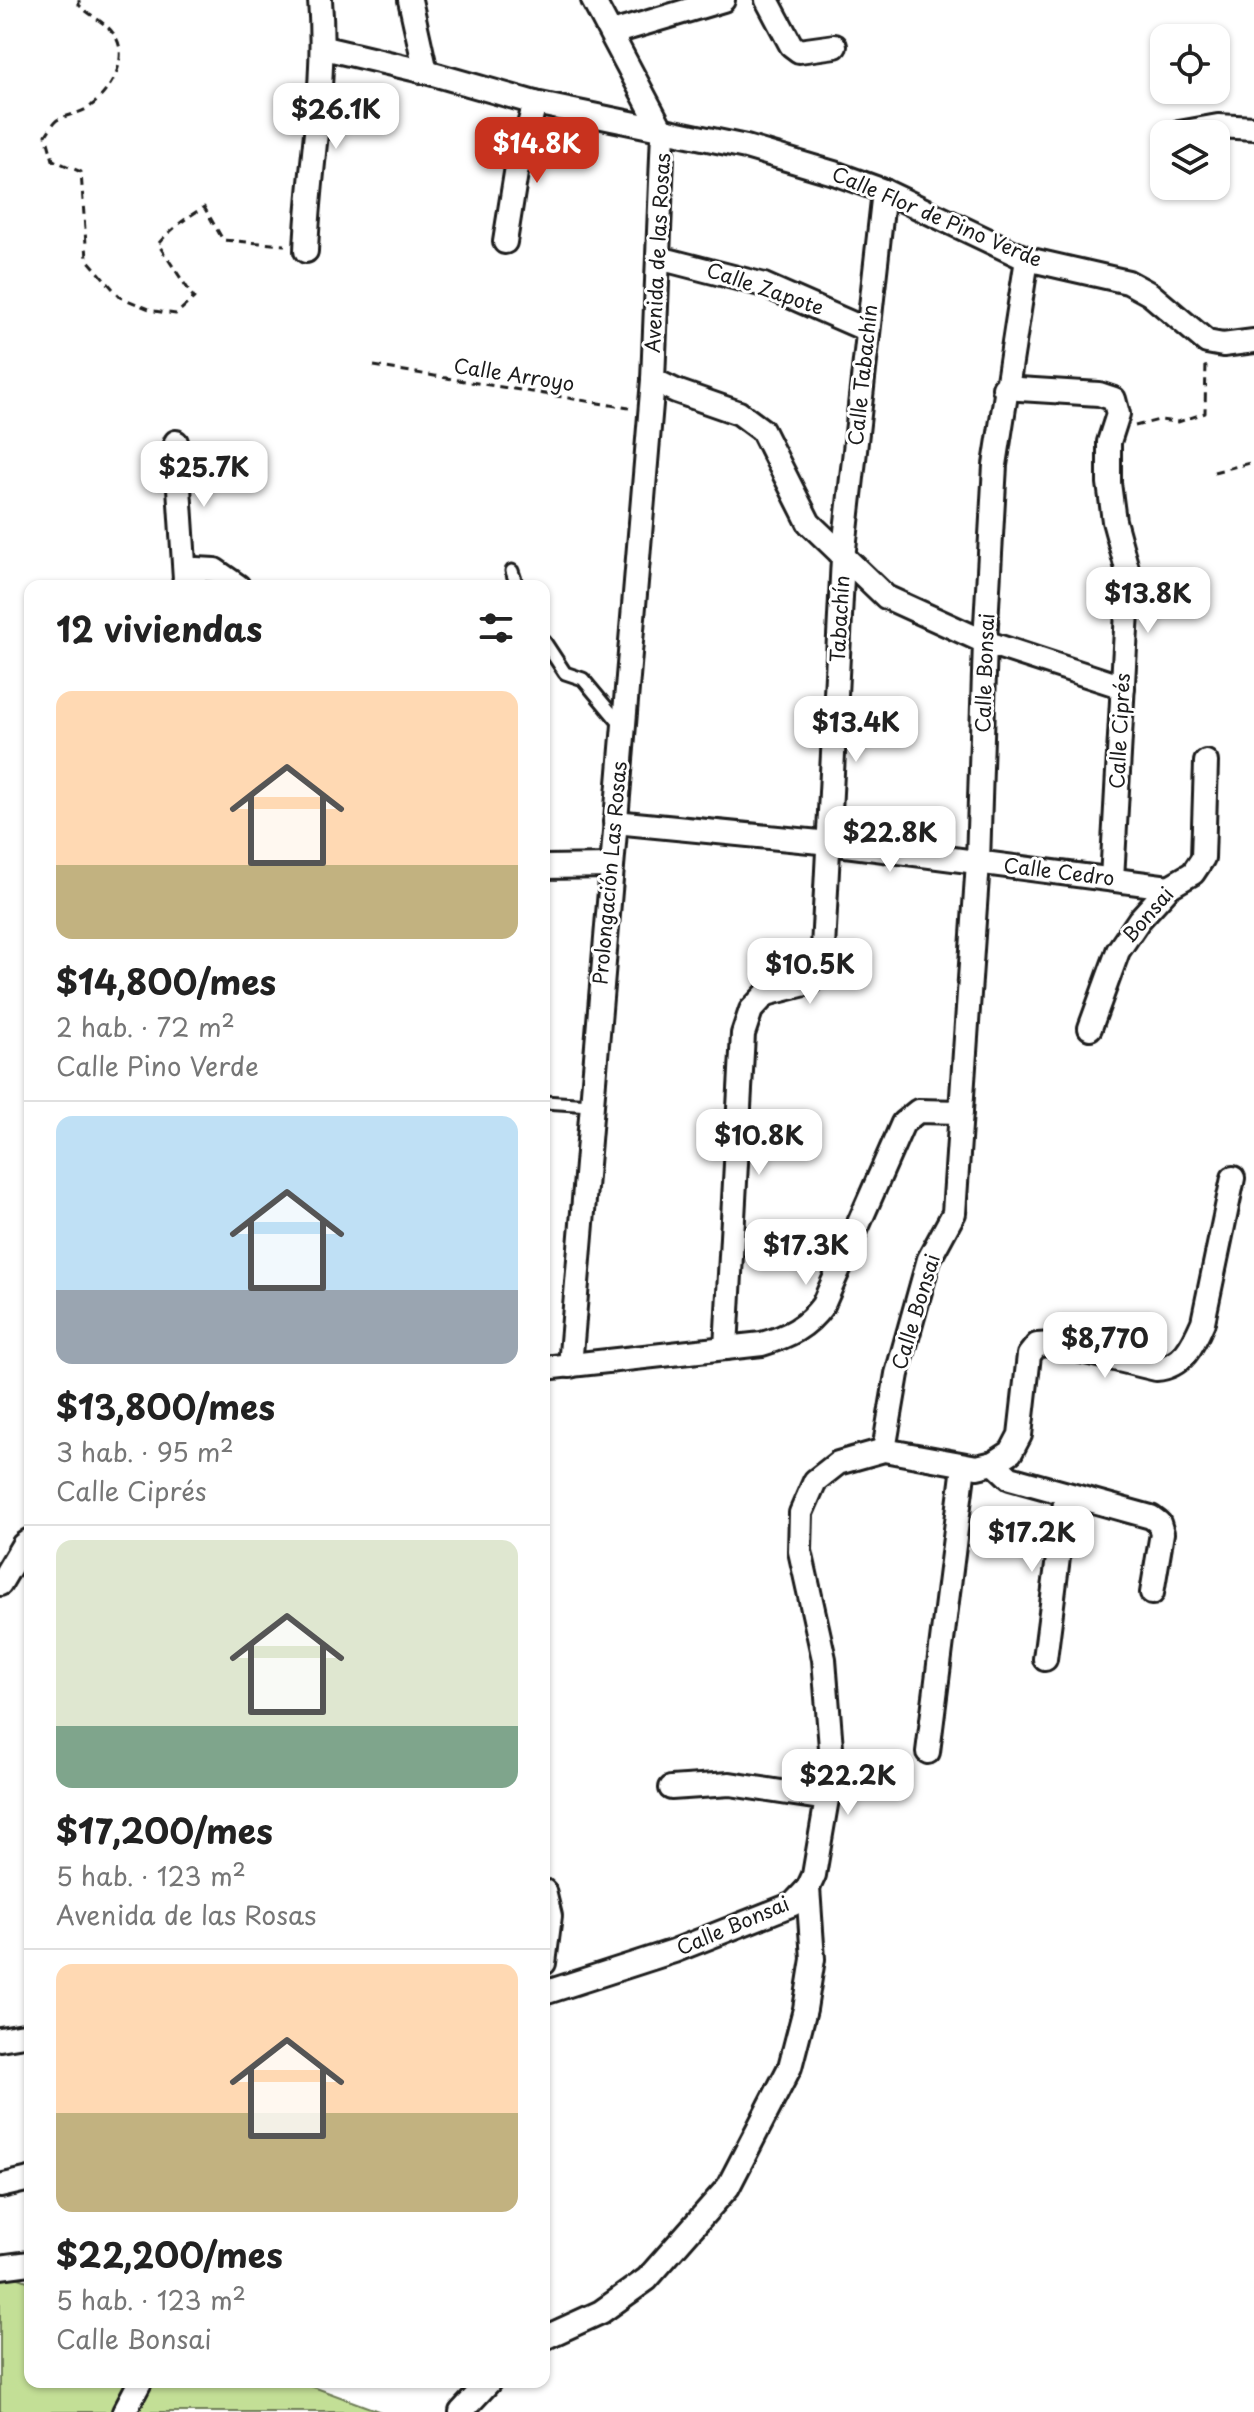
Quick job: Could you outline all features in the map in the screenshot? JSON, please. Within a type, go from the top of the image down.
[{"type":"street","points":[[306,251],[308,194],[324,48],[320,0]]},
{"type":"street","points":[[410,0],[426,72]]},
{"type":"street","name":"Avenida de las Rosas","points":[[593,0],[663,132],[653,380],[739,413],[762,430],[809,523],[886,597],[985,642],[1123,687]]},
{"type":"street","points":[[612,33],[723,0]]},
{"type":"street","points":[[767,0],[791,45],[799,51],[835,46]]},
{"type":"street","name":"Calle Flor de Pino Verde","points":[[324,48],[426,72],[535,103],[761,151],[884,191],[1027,259],[1128,282],[1150,294],[1207,342]]},
{"type":"street","points":[[505,242],[516,173],[535,103]]},
{"type":"street","points":[[1230,127],[1254,128]]},
{"type":"street","name":"Calle Tabachín","points":[[843,558],[884,191]]},
{"type":"street","name":"Calle Zapote","points":[[659,258],[764,285],[867,330]]},
{"type":"street","name":"Calle Bonsai","points":[[550,1991],[674,1951],[793,1904],[808,1888],[814,1875],[827,1799],[831,1748],[824,1659],[800,1551],[801,1513],[815,1481],[838,1463],[884,1450],[897,1374],[929,1259],[954,1213],[978,862],[985,642],[995,465],[1004,388],[1027,259]]},
{"type":"street","points":[[1207,342],[1243,345],[1254,341]]},
{"type":"street","name":"Prolongación Las Rosas","points":[[570,1366],[653,380]]},
{"type":"street","name":"Calle Ciprés","points":[[1004,388],[1099,394],[1114,399],[1118,414],[1109,442],[1109,483],[1114,521],[1129,576],[1112,879]]},
{"type":"street","points":[[176,442],[184,580]]},
{"type":"street","name":"Tabachín","points":[[726,1348],[743,1034],[751,1010],[766,994],[809,983],[822,968],[843,558]]},
{"type":"street","points":[[186,580],[196,569],[215,570],[229,580]]},
{"type":"street","name":"Bonsai","points":[[1090,1028],[1118,951],[1139,920],[1169,887],[1193,873],[1203,858],[1206,762]]},
{"type":"street","name":"Calle Cedro","points":[[615,822],[830,843],[1169,887]]},
{"type":"street","points":[[550,867],[611,866]]},
{"type":"street","points":[[550,1368],[762,1344],[790,1336],[811,1322],[823,1305],[903,1123],[918,1111],[961,1112]]},
{"type":"street","points":[[884,1450],[964,1466],[994,1463],[1011,1452],[1020,1435],[1029,1355],[1037,1345],[1052,1344],[1156,1369],[1170,1368],[1181,1361],[1203,1322],[1233,1178]]},
{"type":"street","points":[[994,1463],[1010,1478],[1151,1517],[1159,1523],[1162,1533],[1152,1593]]},
{"type":"street","points":[[928,1752],[964,1466]]},
{"type":"street","points":[[1045,1659],[1066,1495]]},
{"type":"street","points":[[0,1584],[24,1544]]},
{"type":"street","points":[[671,1788],[730,1784],[827,1799]]},
{"type":"street","points":[[550,2335],[601,2312],[647,2279],[728,2187],[790,2067],[805,2009],[813,1959],[808,1888]]},
{"type":"street","points":[[0,2039],[24,2035]]},
{"type":"street","points":[[0,2186],[24,2180]]},
{"type":"street","points":[[0,2267],[24,2264]]},
{"type":"street","points":[[124,2412],[137,2388]]},
{"type":"street","points":[[461,2412],[483,2388]]},
{"type":"lane","points":[[512,571],[515,580]]},
{"type":"lane","points":[[550,650],[565,673],[583,679],[622,727]]},
{"type":"lane","points":[[550,1102],[591,1105]]},
{"type":"path","points":[[79,0],[79,5],[93,18],[111,29],[120,43],[120,58],[113,82],[92,106],[56,120],[46,135],[53,160],[81,172],[87,259],[120,297],[154,311],[176,314],[194,298],[158,244],[173,227],[204,207],[223,240],[293,245],[306,251]]},
{"type":"path","points":[[1109,442],[1137,425],[1159,420],[1178,422],[1205,413],[1207,342]]},
{"type":"path","name":"Calle Arroyo","points":[[374,366],[649,412]]},
{"type":"path","points":[[1214,472],[1254,462]]},
{"type":"green space","points":[[0,2271],[24,2280],[24,2388],[316,2388],[381,2412],[0,2412]]}]
